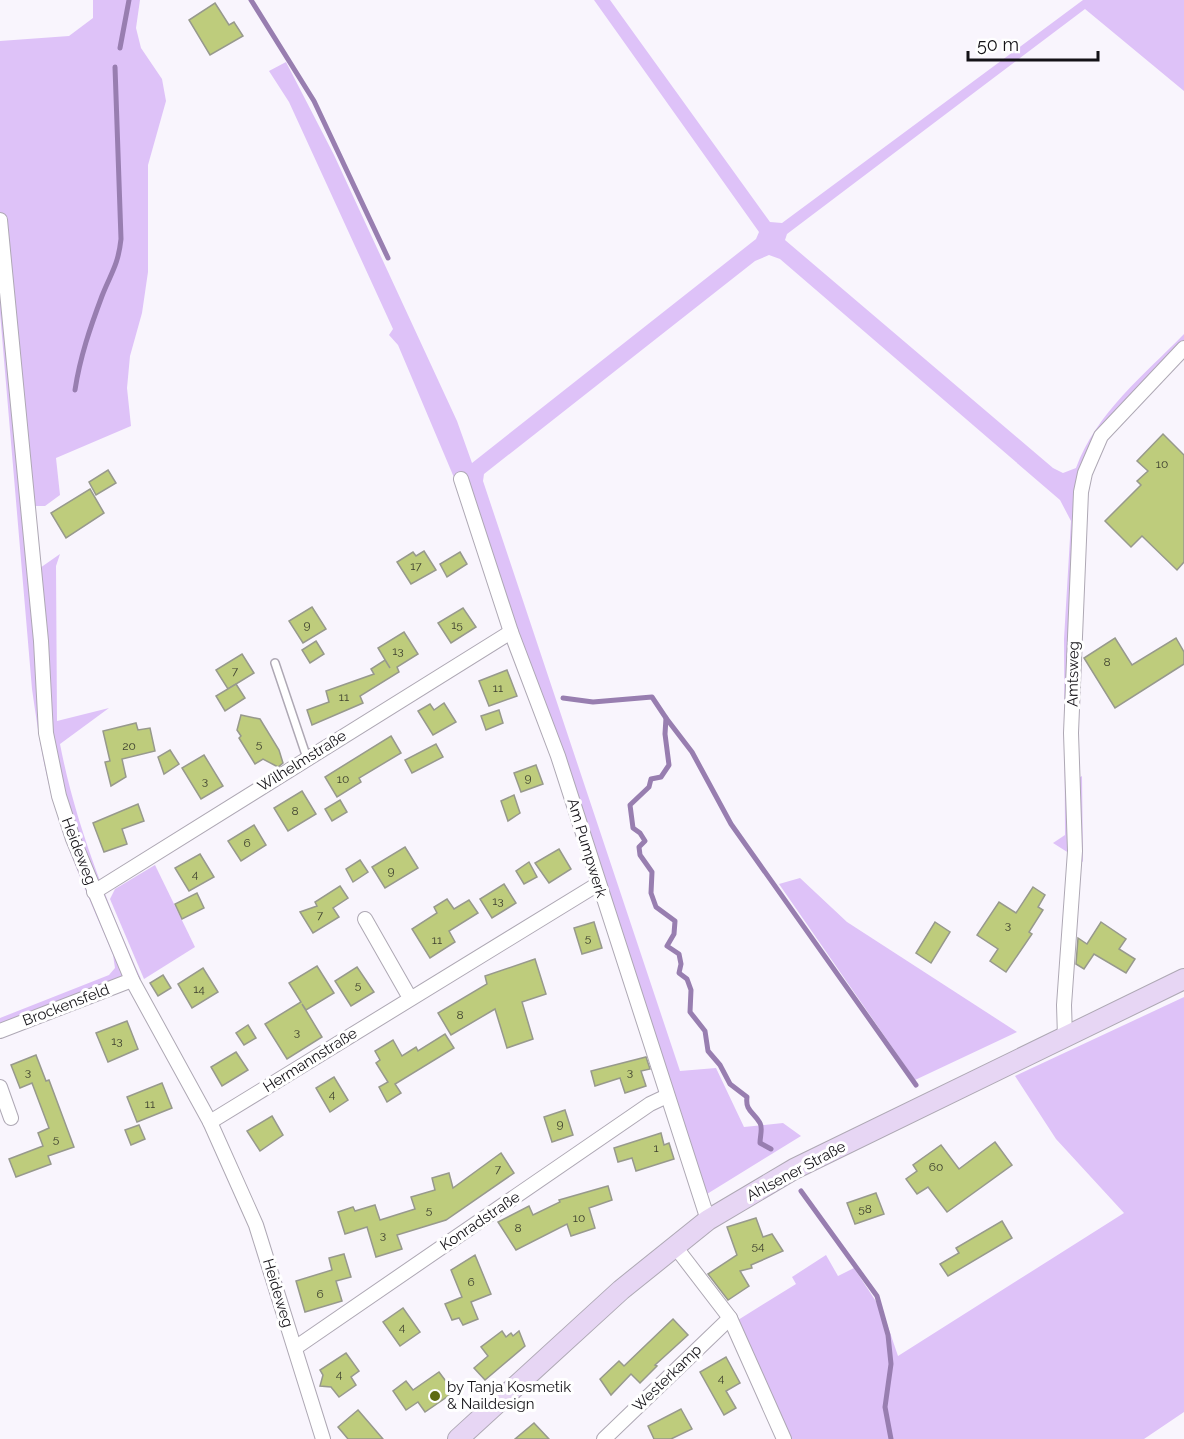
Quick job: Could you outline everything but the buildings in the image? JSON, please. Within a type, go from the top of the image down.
[{"type":"main road","name":"Ahlsener Straße","points":[[458,1439],[674,1245],[708,1220],[794,1169],[1184,979]]},
{"type":"street","name":"Heideweg","points":[[0,220],[40,641],[45,733],[59,796],[94,891],[132,980],[210,1122],[256,1225],[323,1439]]},
{"type":"street","name":"Amtsweg","points":[[1065,1037],[1064,1005],[1075,850],[1071,733],[1081,492],[1085,473],[1101,436],[1184,348]]},
{"type":"street","name":"Am Pumpwerk","points":[[461,479],[511,632],[558,756],[708,1220]]},
{"type":"street","name":"Wilhelmstraße","points":[[94,891],[511,632]]},
{"type":"street","name":"Hermannstraße","points":[[210,1122],[598,884]]},
{"type":"street","points":[[365,919],[410,998]]},
{"type":"street","name":"Brockensfeld","points":[[0,1030],[132,980]]},
{"type":"street","points":[[0,1087],[11,1118]]},
{"type":"street","name":"Konradstraße","points":[[295,1348],[650,1104],[667,1096]]},
{"type":"street","points":[[674,1245],[730,1318],[784,1439]]},
{"type":"street","name":"Westerkamp","points":[[603,1439],[730,1318]]},
{"type":"lane","points":[[275,663],[307,758]]},
{"type":"shaded area","points":[[93,0],[140,0],[136,28],[141,48],[162,79],[166,101],[148,165],[148,272],[142,313],[130,356],[127,388],[131,426],[56,458],[60,495],[45,506],[32,506],[40,568],[60,554],[56,566],[57,721],[109,708],[60,744],[84,835],[116,921],[141,979],[0,1034],[0,1018],[109,975],[115,968],[113,955],[79,875],[57,814],[40,741],[32,689],[0,313],[0,41],[69,36],[93,18]]},
{"type":"shaded area","points":[[594,0],[610,0],[770,222],[782,223],[1083,0],[1184,0],[1184,91],[1085,9],[787,234],[785,240],[1053,468],[1063,473],[1076,468],[1085,448],[1108,412],[1184,334],[1184,344],[1103,427],[1078,492],[1072,782],[1082,776],[1083,862],[1053,843],[1065,835],[1064,639],[1071,521],[1060,500],[780,259],[769,255],[755,261],[484,474],[483,481],[680,1071],[716,1068],[744,1127],[783,1123],[801,1136],[707,1194],[458,487],[398,345],[389,335],[393,329],[289,102],[269,71],[286,62],[334,155],[457,421],[472,463],[756,239],[759,232]]},
{"type":"shaded area","points":[[155,865],[195,947],[144,979],[110,899],[115,889]]},
{"type":"shaded area","points":[[800,878],[847,922],[1017,1032],[915,1080],[779,884]]},
{"type":"shaded area","points":[[1184,997],[1184,1412],[1144,1439],[790,1439],[738,1320],[796,1284],[792,1277],[826,1255],[838,1276],[854,1268],[883,1312],[898,1356],[1124,1213],[1056,1139],[1015,1076]]},
{"type":"waterway","points":[[120,48],[129,0]]},
{"type":"waterway","points":[[251,0],[314,101],[388,258]]},
{"type":"waterway","points":[[75,390],[86,343],[120,248],[115,67]]},
{"type":"waterway","points":[[563,698],[593,702],[652,697],[666,718],[665,734],[669,765],[661,777],[651,779],[649,787],[630,805],[633,828],[645,841],[639,847],[640,855],[652,872],[651,893],[656,907],[675,921],[674,934],[667,946],[679,954],[681,964],[679,973],[687,979],[691,990],[690,1012],[705,1031],[708,1051],[720,1065],[730,1084],[747,1097],[749,1108],[761,1125],[760,1143],[771,1149]]},
{"type":"waterway","points":[[666,718],[692,752],[731,824],[916,1085]]},
{"type":"waterway","points":[[801,1191],[877,1296],[888,1335],[891,1364],[885,1407],[891,1439]]},
{"type":"place","name":"by Tanja Kosmetik & Naildesign","points":[[435,1396]]}]
